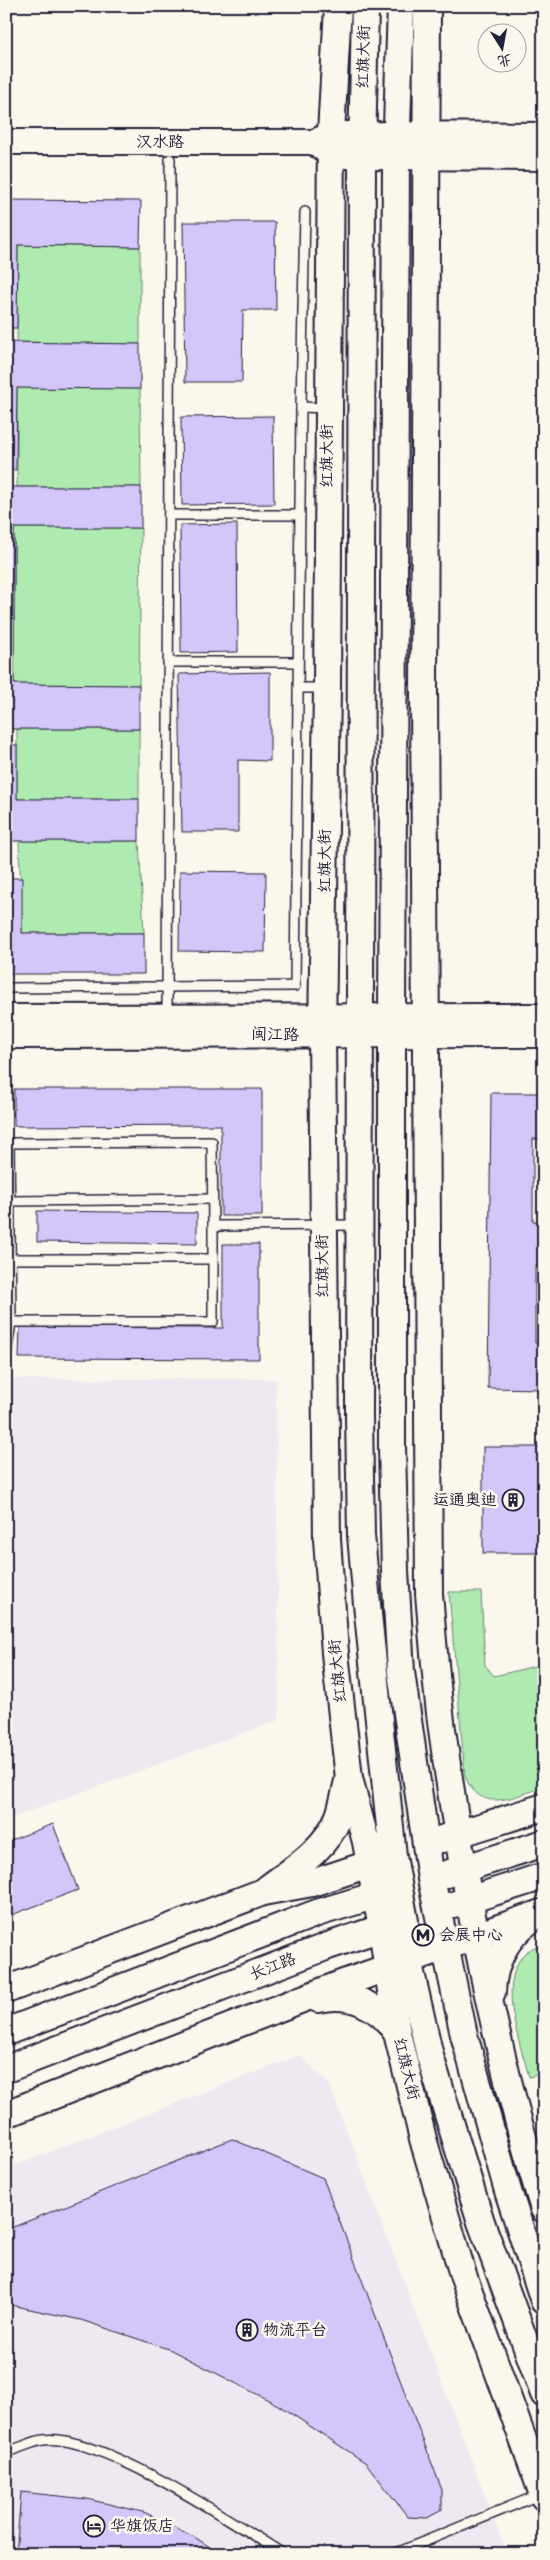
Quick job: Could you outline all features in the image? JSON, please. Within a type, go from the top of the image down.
[{"type":"main road","name":"红旗大街","points":[[338,6],[325,144],[327,688],[322,1225],[327,1539],[335,1653],[349,1778],[366,1842],[369,1865],[387,1892]]},
{"type":"main road","name":"红旗大街","points":[[365,6],[362,146],[359,1416],[361,1535],[393,1856],[387,1892],[398,1964],[396,2033],[423,2138],[463,2275],[543,2494]]},
{"type":"main road","points":[[401,6],[397,146],[392,1025],[392,1446],[395,1571],[401,1672],[431,1879],[464,2035],[481,2098],[538,2269],[544,2301]]},
{"type":"main road","points":[[427,6],[424,690],[429,1594],[442,1727],[462,1869],[510,2091],[544,2209]]},
{"type":"main road","name":"汉水路","points":[[6,142],[427,146],[544,135]]},
{"type":"main road","name":"汉水路","points":[[427,146],[544,158]]},
{"type":"main road","name":"闽江路","points":[[426,1026],[544,1016]]},
{"type":"main road","name":"闽江路","points":[[6,1017],[167,1025],[426,1026],[544,1035]]},
{"type":"main road","name":"闽江路","points":[[6,1036],[167,1025]]},
{"type":"main road","points":[[263,1892],[300,1864],[325,1841],[340,1814],[349,1778]]},
{"type":"main road","points":[[450,1778],[467,1803],[485,1812],[507,1814],[540,1808]]},
{"type":"main road","points":[[6,1990],[263,1892],[312,1883],[540,1808]]},
{"type":"main road","points":[[6,2032],[317,1913],[544,1843]]},
{"type":"main road","name":"长江路","points":[[6,2069],[328,1946],[544,1876]]},
{"type":"main road","points":[[6,2114],[286,2005],[542,1913]]},
{"type":"main road","points":[[491,2002],[494,1975],[507,1942],[516,1931],[542,1913]]},
{"type":"main road","name":"红旗大街","points":[[398,1964],[430,2056],[478,2212],[544,2394]]},
{"type":"main road","points":[[286,2005],[325,1998],[352,1998],[384,2014],[396,2033]]},
{"type":"lane","points":[[167,1025],[170,159]]},
{"type":"lane","points":[[6,988],[296,986],[298,662],[305,212]]},
{"type":"lane","points":[[301,407],[327,408]]},
{"type":"lane","points":[[169,515],[300,515]]},
{"type":"lane","points":[[168,662],[298,662]]},
{"type":"lane","points":[[298,688],[327,688]]},
{"type":"lane","points":[[6,1355],[9,1322],[8,1259],[10,1201],[8,1143],[212,1142],[213,1322],[9,1322]]},
{"type":"lane","points":[[10,1201],[212,1199]]},
{"type":"lane","points":[[213,1226],[360,1225]]},
{"type":"lane","points":[[8,1259],[213,1259]]},
{"type":"lane","points":[[544,1275],[544,1305]]},
{"type":"lane","points":[[6,2452],[43,2440],[80,2445],[151,2475],[283,2554]]},
{"type":"lane","points":[[394,2554],[543,2494]]},
{"type":"shaded area","points":[[6,1379],[276,1379],[279,1720],[6,1820]]},
{"type":"shaded area","points":[[300,2055],[329,2084],[507,2554],[6,2554],[6,2169]]},
{"type":"green space","points":[[18,245],[140,247],[140,344],[17,342]]},
{"type":"green space","points":[[17,388],[140,389],[141,487],[17,487]]},
{"type":"green space","points":[[14,528],[141,528],[139,685],[14,684]]},
{"type":"green space","points":[[17,729],[139,729],[139,799],[17,799]]},
{"type":"green space","points":[[19,841],[139,841],[144,933],[22,933]]},
{"type":"green space","points":[[449,1592],[481,1592],[485,1665],[494,1676],[544,1664],[544,1787],[510,1798],[489,1799],[480,1796],[472,1788],[465,1776]]},
{"type":"green space","points":[[538,1945],[544,1963],[544,2073],[529,2077],[513,2016],[512,1984],[515,1969],[522,1956]]},
{"type":"building","points":[[6,200],[141,201],[140,247],[18,245],[17,328],[6,328]]},
{"type":"building","points":[[183,222],[275,222],[276,310],[243,310],[242,382],[185,382]]},
{"type":"building","points":[[6,342],[140,344],[140,389],[17,388],[16,470],[6,470]]},
{"type":"building","points":[[273,416],[274,504],[182,505],[181,417]]},
{"type":"building","points":[[6,487],[141,487],[141,528],[14,528],[14,684],[139,685],[139,729],[6,729]]},
{"type":"building","points":[[237,524],[238,652],[181,653],[180,525]]},
{"type":"building","points":[[270,672],[270,761],[238,760],[238,832],[182,832],[179,674]]},
{"type":"building","points":[[6,745],[17,745],[17,799],[139,799],[139,841],[6,841]]},
{"type":"building","points":[[180,871],[266,872],[265,952],[179,951]]},
{"type":"building","points":[[6,878],[22,878],[22,933],[144,933],[144,974],[6,974]]},
{"type":"building","points":[[14,1089],[262,1089],[262,1216],[221,1216],[221,1125],[14,1126]]},
{"type":"building","points":[[491,1093],[544,1093],[544,1139],[533,1139],[533,1221],[544,1222],[544,1266],[535,1266],[535,1343],[544,1343],[544,1389],[488,1388]]},
{"type":"building","points":[[37,1211],[197,1213],[197,1244],[37,1242]]},
{"type":"building","points":[[223,1244],[259,1244],[259,1359],[19,1358],[20,1327],[223,1328]]},
{"type":"building","name":"运通奥迪","points":[[483,1447],[544,1447],[544,1553],[483,1553]]},
{"type":"building","points":[[53,1824],[78,1890],[6,1917],[6,1842]]},
{"type":"building","name":"物流平台","points":[[232,2139],[323,2178],[442,2490],[442,2510],[427,2518],[408,2517],[366,2463],[278,2405],[171,2350],[81,2320],[6,2304],[6,2230]]},
{"type":"building","name":"华旗饭店","points":[[21,2492],[87,2499],[147,2513],[196,2538],[220,2554],[16,2554]]},
{"type":"place","name":"运通奥迪","points":[[513,1500]]},
{"type":"place","name":"会展中心","points":[[423,1935]]},
{"type":"place","name":"物流平台","points":[[247,2330]]},
{"type":"place","name":"华旗饭店","points":[[94,2526]]}]
